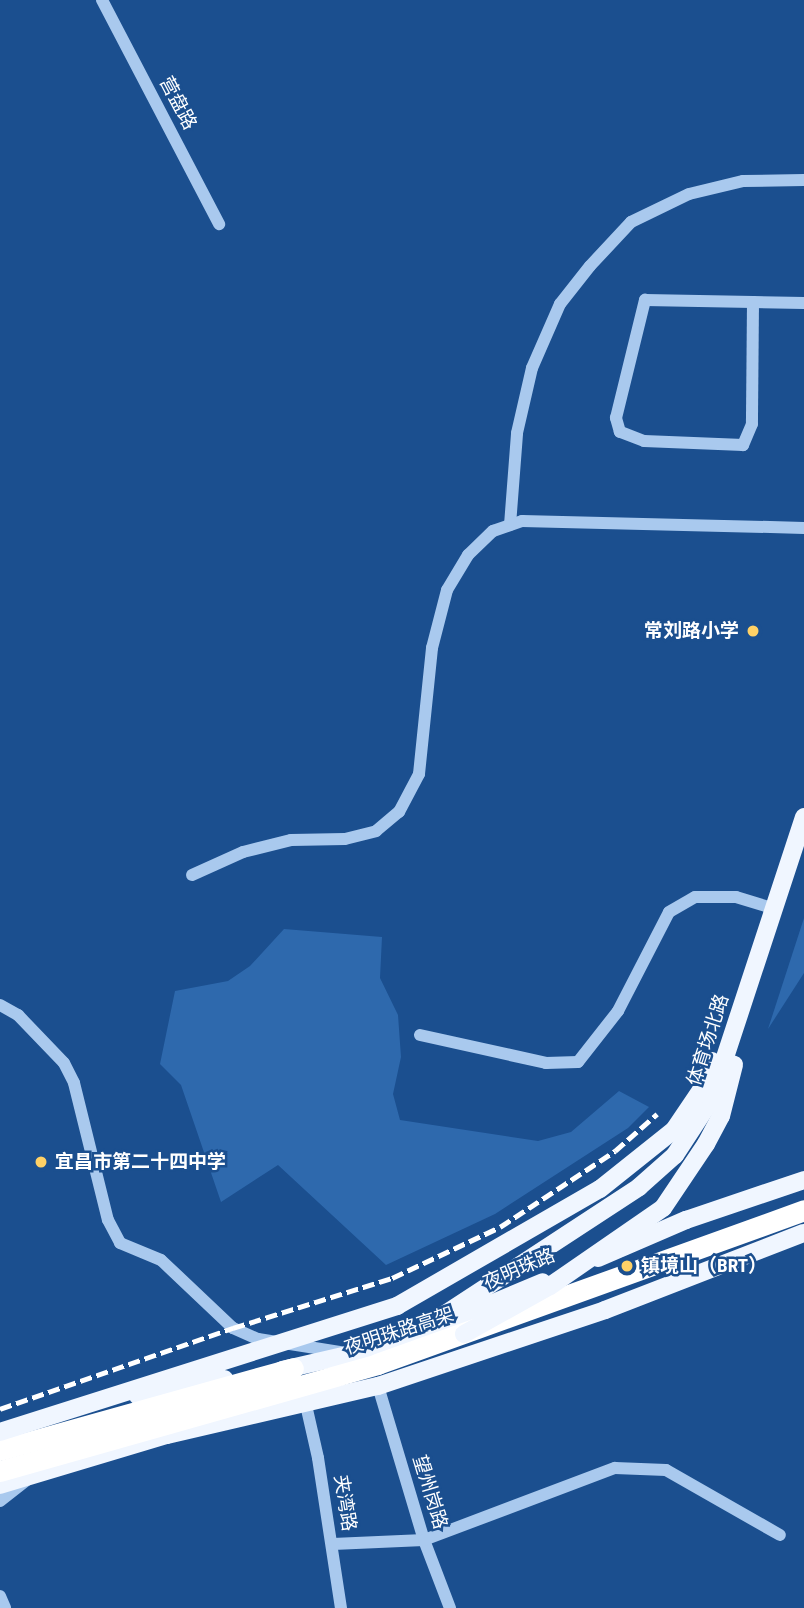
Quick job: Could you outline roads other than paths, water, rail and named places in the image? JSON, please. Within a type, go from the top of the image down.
[{"type":"highway","name":"夜明珠路高架","points":[[0,1471],[377,1364],[804,1210]]},
{"type":"highway","points":[[0,1450],[293,1368]]},
{"type":"main road","name":"体育场北路","points":[[412,1337],[639,1187],[675,1155],[711,1100],[777,909],[804,817]]},
{"type":"main road","name":"体育场北路","points":[[777,909],[804,856]]},
{"type":"main road","points":[[0,1432],[397,1306],[600,1189],[674,1130],[701,1090],[777,909]]},
{"type":"main road","points":[[464,1334],[550,1286],[663,1208],[706,1144],[721,1116],[777,909]]},
{"type":"main road","name":"夜明珠路","points":[[0,1432],[171,1388],[293,1368],[412,1337],[686,1220],[804,1180]]},
{"type":"main road","points":[[0,1485],[167,1435],[306,1405],[378,1386],[605,1310],[804,1233]]},
{"type":"main road","points":[[509,1297],[490,1290],[510,1273]]},
{"type":"street","name":"营盘路","points":[[102,0],[219,224]]},
{"type":"street","points":[[510,525],[517,433],[533,368],[561,304],[590,265],[631,222],[679,198],[743,181],[804,180]]},
{"type":"street","points":[[753,302],[752,424],[743,445],[644,441],[620,432],[616,418],[645,300],[753,302],[804,303]]},
{"type":"street","points":[[192,875],[243,852],[291,840],[345,839],[376,831],[399,813],[419,774],[432,648],[447,590],[468,555],[493,531],[522,521],[804,528]]},
{"type":"street","points":[[420,1035],[546,1063],[578,1062],[618,1011],[669,912],[695,897],[736,897],[777,909]]},
{"type":"street","points":[[0,1005],[18,1015],[64,1063],[74,1083],[108,1220],[121,1243],[170,1267],[233,1328],[258,1339],[353,1354]]},
{"type":"street","name":"望州岗路","points":[[378,1386],[424,1540],[450,1608]]},
{"type":"street","name":"夹湾路","points":[[306,1405],[333,1544],[341,1608]]},
{"type":"street","points":[[333,1544],[424,1540],[615,1468],[666,1470],[780,1535]]},
{"type":"street","points":[[0,1502],[33,1474]]},
{"type":"street","points":[[0,1596],[5,1608]]},
{"type":"railway","points":[[0,1409],[233,1328],[392,1278],[500,1227],[615,1151],[657,1114]]},
{"type":"place","name":"常刘路小学","points":[[753,631]]},
{"type":"place","name":"宜昌市第二十四中学","points":[[41,1162]]},
{"type":"place","name":"镇境山（BRT）","points":[[627,1266]]}]
